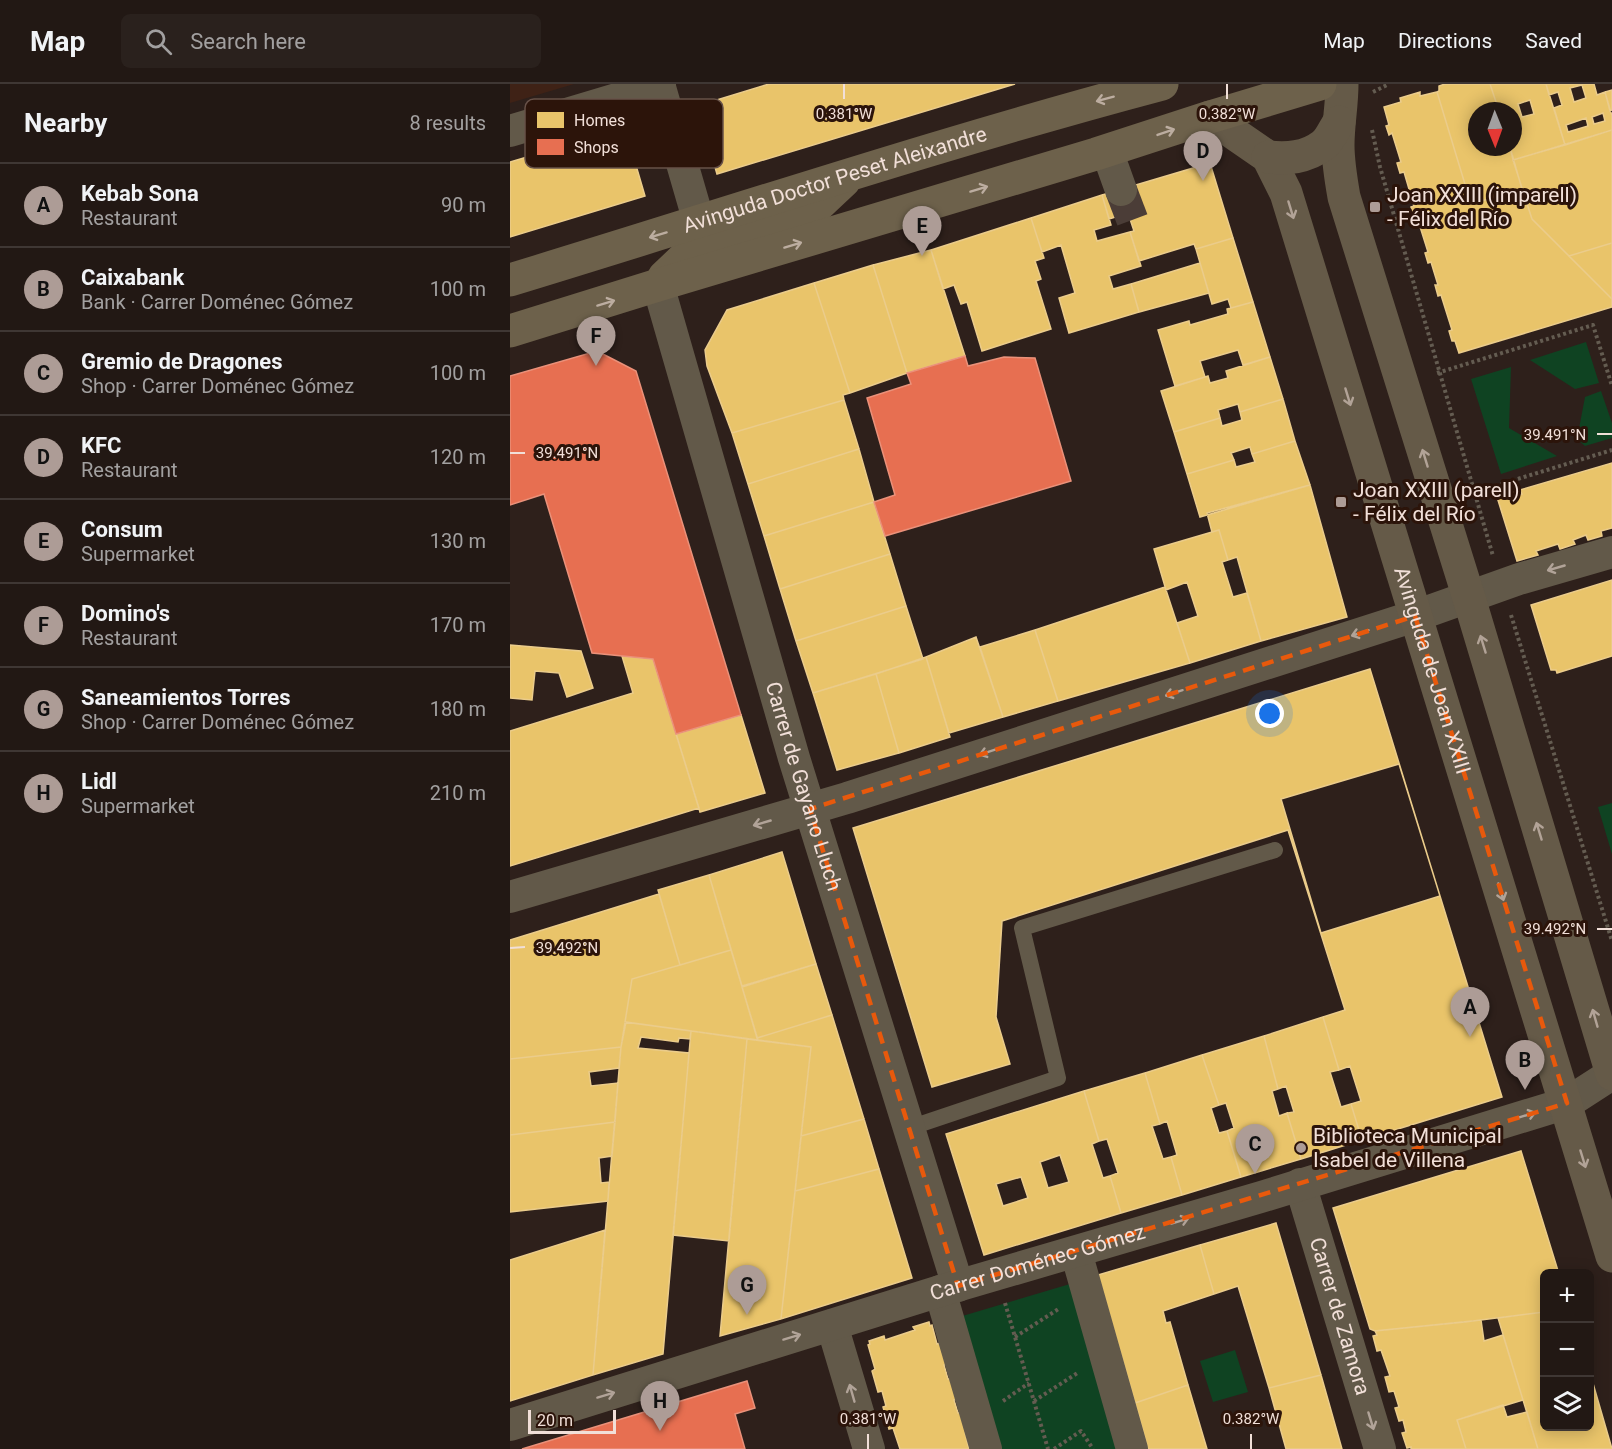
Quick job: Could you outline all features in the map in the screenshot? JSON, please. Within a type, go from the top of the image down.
[{"type":"main road","name":"Avinguda Doctor Peset Aleixandre","points":[[510,280],[850,175],[1100,100],[1163,84],[1210,117]]},
{"type":"main road","points":[[510,332],[1320,84]]},
{"type":"main road","points":[[1354,92],[1342,104],[1355,122]]},
{"type":"main road","name":"Avinguda de Joan XXIII","points":[[1210,117],[1268,157],[1286,193],[1567,1103],[1612,1256]]},
{"type":"main road","points":[[1268,157],[1287,159],[1307,154],[1324,145],[1355,122]]},
{"type":"main road","points":[[1355,122],[1338,160],[1344,197],[1469,598],[1612,1074]]},
{"type":"main road","points":[[658,285],[670,269],[685,256],[704,245],[811,212],[850,175]]},
{"type":"street","points":[[614,99],[659,85]]},
{"type":"street","points":[[510,131],[525,126]]},
{"type":"street","points":[[1107,151],[1121,190]]},
{"type":"street","points":[[683,168],[699,222]]},
{"type":"street","name":"Carrer de Gayano Lluch","points":[[658,285],[810,809],[909,1128],[986,1449]]},
{"type":"street","points":[[510,897],[810,809],[1415,616],[1518,579],[1612,552]]},
{"type":"street","name":"Carrer Doménec Gómez","points":[[510,1425],[949,1289],[1567,1103],[1612,1074]]},
{"type":"street","name":"Carrer de Zamora","points":[[1300,1184],[1380,1449]]},
{"type":"street","points":[[1076,1252],[1132,1449]]},
{"type":"street","points":[[832,1325],[869,1449]]},
{"type":"lane","points":[[909,1128],[1058,1078],[1022,928],[1275,850]]},
{"type":"path","points":[[1354,92],[1372,92],[1389,84]]},
{"type":"path","points":[[1355,122],[1380,167],[1494,560]]},
{"type":"path","points":[[1402,384],[1593,325],[1612,386]]},
{"type":"path","points":[[1439,503],[1612,450]]},
{"type":"path","points":[[1508,605],[1612,941]]},
{"type":"path","points":[[1015,1337],[1087,1291]]},
{"type":"path","points":[[1004,1299],[1048,1449]]},
{"type":"path","points":[[1034,1401],[1105,1355]]},
{"type":"path","points":[[1054,1449],[1081,1431],[1093,1449]]},
{"type":"highlighted area","points":[[1415,616],[1567,1103],[958,1286],[810,809]]},
{"type":"shaded area","points":[[510,84],[574,84],[510,103]]},
{"type":"green space","points":[[1586,342],[1599,383],[1575,389],[1530,360]]},
{"type":"green space","points":[[1511,367],[1509,428],[1557,456],[1501,474],[1471,379]]},
{"type":"green space","points":[[1601,391],[1612,423],[1612,438],[1585,446],[1577,439],[1585,397]]},
{"type":"green space","points":[[1612,803],[1612,854],[1598,807]]},
{"type":"green space","points":[[1070,1284],[1121,1449],[999,1449],[959,1317]]},
{"type":"green space","points":[[1235,1350],[1248,1392],[1213,1402],[1200,1361]]},
{"type":"building: Homes","points":[[769,84],[1015,84],[717,174],[715,168],[723,168],[723,99],[720,99]]},
{"type":"building: Homes","points":[[1490,84],[1496,102],[1468,102],[1468,156],[1513,156],[1522,189],[1471,204],[1437,92],[1439,86]]},
{"type":"building: Homes","points":[[1490,84],[1546,84],[1565,145],[1513,160],[1512,156],[1522,156],[1522,117],[1534,114],[1530,100],[1522,103],[1496,102]]},
{"type":"building: Homes","points":[[1546,84],[1594,84],[1597,95],[1605,92],[1612,116],[1612,130],[1565,145],[1554,108],[1562,105],[1558,92],[1549,95]],"holes":[[[1582,85],[1586,98],[1574,102],[1570,88]],[[1603,113],[1605,121],[1594,124],[1592,117]],[[1586,118],[1588,126],[1568,132],[1566,125]]]},
{"type":"building: Homes","points":[[1612,90],[1612,110],[1610,111],[1605,92]]},
{"type":"building: Homes","points":[[1420,92],[1420,96],[1437,92],[1471,204],[1522,189],[1532,219],[1612,299],[1612,307],[1459,353],[1455,341],[1452,341],[1449,331],[1452,330],[1441,295],[1438,296],[1435,285],[1438,285],[1431,262],[1428,263],[1425,253],[1428,252],[1417,217],[1414,218],[1411,207],[1414,206],[1404,172],[1400,173],[1397,163],[1401,162],[1392,133],[1389,135],[1386,126],[1389,125],[1384,107],[1401,102],[1400,98]]},
{"type":"building: Homes","points":[[1612,130],[1612,243],[1569,256],[1532,219],[1513,160]]},
{"type":"building: Homes","points":[[525,158],[525,168],[637,168],[645,196],[510,237],[510,162]]},
{"type":"building: Homes","points":[[1210,163],[1233,238],[1196,249],[1194,244],[1139,261],[1130,232],[1134,231],[1128,213],[1109,219],[1102,195]]},
{"type":"building: Homes","points":[[1102,195],[1111,225],[1094,230],[1097,241],[1130,232],[1141,266],[1109,276],[1113,289],[1131,284],[1139,312],[1069,333],[1059,298],[1075,293],[1061,245],[1042,252],[1031,218]]},
{"type":"building: Homes","points":[[1031,218],[1044,258],[1035,261],[1041,279],[1036,281],[1051,329],[982,351],[967,302],[961,304],[954,285],[943,289],[931,250]]},
{"type":"building: Homes","points":[[1233,238],[1253,302],[1231,308],[1228,299],[1212,304],[1196,249]]},
{"type":"building: Homes","points":[[1612,243],[1612,299],[1569,256]]},
{"type":"building: Homes","points":[[931,250],[965,356],[907,373],[873,265]]},
{"type":"building: Homes","points":[[1200,263],[1209,293],[1139,312],[1131,284]]},
{"type":"building: Homes","points":[[873,265],[907,373],[850,393],[814,283]]},
{"type":"building: Homes","points":[[814,283],[850,393],[843,395],[844,400],[732,433],[707,366],[705,350],[727,310]]},
{"type":"building: Homes","points":[[1253,302],[1270,357],[1243,365],[1238,350],[1200,361],[1205,377],[1175,386],[1158,330],[1189,321],[1190,325],[1228,314],[1227,309]]},
{"type":"building: Homes","points":[[1270,357],[1283,399],[1240,412],[1238,404],[1218,410],[1220,418],[1174,432],[1161,391],[1208,376],[1210,383],[1228,378],[1226,371]]},
{"type":"building: Homes","points":[[1283,399],[1295,441],[1252,454],[1250,447],[1231,453],[1234,460],[1187,474],[1174,432],[1220,418],[1222,426],[1242,420],[1240,412]]},
{"type":"building: Homes","points":[[844,400],[859,449],[748,484],[732,433]]},
{"type":"building: Homes","points":[[1295,441],[1310,485],[1200,517],[1187,474],[1234,460],[1236,467],[1255,462],[1252,454]]},
{"type":"building: Homes","points":[[859,449],[874,502],[764,536],[748,484]]},
{"type":"building: Homes","points":[[1612,463],[1612,528],[1601,531],[1602,536],[1588,540],[1586,535],[1573,540],[1575,544],[1560,549],[1558,544],[1536,551],[1538,555],[1517,561],[1497,497],[1517,491],[1518,495],[1522,494],[1520,490]]},
{"type":"building: Homes","points":[[1310,485],[1347,617],[1261,641],[1237,557],[1228,560],[1219,530],[1212,532],[1207,513]]},
{"type":"building: Homes","points":[[874,502],[890,554],[780,589],[764,536]]},
{"type":"building: Homes","points":[[1219,530],[1228,560],[1222,562],[1233,597],[1247,593],[1261,641],[1190,663],[1177,623],[1198,616],[1187,582],[1166,590],[1154,549]]},
{"type":"building: Homes","points":[[890,554],[906,606],[796,641],[780,589]]},
{"type":"building: Homes","points":[[1612,580],[1612,656],[1557,673],[1556,670],[1551,670],[1531,605]]},
{"type":"building: Homes","points":[[1165,587],[1190,663],[1058,701],[1035,630]]},
{"type":"building: Homes","points":[[906,606],[923,659],[813,693],[796,641]]},
{"type":"building: Homes","points":[[1035,630],[1058,701],[1003,717],[980,647]]},
{"type":"building: Homes","points":[[976,637],[1003,717],[949,733],[926,657]]},
{"type":"building: Homes","points":[[510,645],[581,651],[593,688],[567,697],[559,673],[535,671],[532,700],[510,698]]},
{"type":"building: Homes","points":[[622,656],[653,659],[699,808],[510,866],[510,731],[633,693]]},
{"type":"building: Homes","points":[[926,657],[950,737],[899,753],[876,674]]},
{"type":"building: Homes","points":[[1370,669],[1502,1097],[1362,1140],[1351,1104],[1361,1101],[1350,1066],[1339,1070],[1323,1017],[1345,1010],[1288,830],[1002,921],[996,1017],[1010,1064],[932,1087],[853,828]]},
{"type":"building: Homes","points":[[876,674],[899,753],[837,770],[813,693]]},
{"type":"building: Homes","points":[[741,715],[765,793],[700,812],[676,734]]},
{"type":"building: Homes","points":[[1399,764],[1440,896],[1321,933],[1281,799]]},
{"type":"building: Homes","points":[[782,852],[816,964],[742,986],[709,875]]},
{"type":"building: Homes","points":[[709,875],[731,950],[680,965],[658,890]]},
{"type":"building: Homes","points":[[659,894],[680,965],[632,979],[621,1047],[510,1059],[510,940]]},
{"type":"building: Homes","points":[[731,950],[758,1040],[625,1022],[632,979]]},
{"type":"building: Homes","points":[[816,964],[832,1015],[757,1038],[742,987]]},
{"type":"building: Homes","points":[[832,1015],[864,1119],[801,1136],[811,1047],[758,1040],[757,1038]]},
{"type":"building: Homes","points":[[1323,1017],[1339,1070],[1330,1072],[1341,1107],[1351,1104],[1362,1140],[1301,1159],[1287,1113],[1294,1112],[1286,1086],[1278,1089],[1264,1036]]},
{"type":"building: Homes","points":[[626,1022],[691,1031],[690,1039],[679,1038],[678,1042],[641,1037],[638,1048],[689,1053],[663,1354],[593,1375],[621,1047]]},
{"type":"building: Homes","points":[[691,1031],[747,1039],[729,1241],[673,1235]]},
{"type":"building: Homes","points":[[1264,1036],[1278,1089],[1272,1091],[1279,1116],[1287,1113],[1301,1159],[1241,1177],[1227,1131],[1234,1128],[1226,1103],[1219,1105],[1202,1055]]},
{"type":"building: Homes","points":[[747,1039],[811,1047],[781,1319],[720,1336]]},
{"type":"building: Homes","points":[[621,1047],[619,1068],[589,1072],[591,1086],[618,1083],[615,1122],[510,1135],[510,1059]]},
{"type":"building: Homes","points":[[1202,1055],[1219,1105],[1211,1108],[1219,1133],[1227,1131],[1241,1177],[1182,1195],[1171,1157],[1177,1155],[1167,1121],[1160,1124],[1145,1073]]},
{"type":"building: Homes","points":[[1145,1073],[1160,1124],[1152,1126],[1163,1159],[1171,1157],[1182,1195],[1121,1213],[1110,1176],[1118,1173],[1107,1139],[1099,1141],[1084,1091]]},
{"type":"building: Homes","points":[[1084,1091],[1099,1141],[1092,1144],[1103,1178],[1110,1176],[1121,1213],[984,1255],[946,1134]],"holes":[[[1060,1155],[1069,1182],[1048,1188],[1040,1162]],[[1021,1177],[1028,1198],[1003,1206],[996,1184]]]},
{"type":"building: Homes","points":[[864,1119],[879,1169],[795,1191],[801,1136]]},
{"type":"building: Homes","points":[[615,1122],[612,1156],[599,1158],[601,1183],[609,1182],[608,1201],[510,1212],[510,1135]]},
{"type":"building: Homes","points":[[1521,1151],[1557,1269],[1540,1269],[1540,1313],[1375,1331],[1370,1329],[1333,1208]]},
{"type":"building: Homes","points":[[879,1169],[912,1278],[781,1319],[795,1191]]},
{"type":"building: Homes","points":[[1276,1223],[1321,1375],[1269,1388],[1238,1286],[1214,1294],[1200,1245]]},
{"type":"building: Homes","points":[[605,1230],[593,1375],[510,1401],[510,1260]]},
{"type":"building: Homes","points":[[1200,1245],[1214,1294],[1163,1311],[1166,1323],[1170,1322],[1188,1385],[1135,1403],[1098,1275]]},
{"type":"building: Homes","points":[[1540,1313],[1540,1431],[1594,1431],[1594,1387],[1612,1449],[1538,1449],[1498,1318]]},
{"type":"building: Homes","points":[[1481,1320],[1484,1341],[1503,1335],[1523,1400],[1457,1420],[1466,1449],[1407,1448],[1402,1433],[1406,1432],[1403,1420],[1399,1421],[1395,1408],[1399,1407],[1394,1391],[1389,1392],[1385,1377],[1390,1376],[1381,1350],[1377,1351],[1373,1336],[1377,1335],[1375,1331]]},
{"type":"building: Homes","points":[[929,1322],[937,1344],[941,1343],[948,1364],[944,1365],[948,1379],[952,1378],[958,1399],[954,1400],[958,1413],[962,1411],[968,1432],[965,1433],[969,1449],[900,1449],[893,1428],[889,1429],[883,1407],[886,1406],[882,1391],[878,1392],[872,1371],[875,1369],[868,1345],[869,1341],[884,1336],[885,1340],[915,1330],[913,1327]]},
{"type":"building: Homes","points":[[1321,1375],[1342,1449],[1286,1449],[1269,1388]]},
{"type":"building: Homes","points":[[1188,1385],[1207,1449],[1148,1449],[1135,1403]]},
{"type":"building: Homes","points":[[1503,1405],[1507,1417],[1527,1412],[1538,1449],[1466,1449],[1457,1420]]},
{"type":"building: Shops","points":[[597,351],[636,371],[741,715],[676,734],[653,659],[592,653],[544,494],[510,505],[510,376]]},
{"type":"building: Shops","points":[[965,356],[968,366],[1004,357],[1035,358],[1071,481],[885,536],[874,502],[895,495],[867,398],[911,384],[907,373]]},
{"type":"building: Shops","points":[[747,1381],[755,1408],[735,1414],[745,1449],[522,1449]]},
{"type":"tunnel","points":[[1121,190],[1134,224]]},
{"type":"place","name":"KFC","points":[[1203,181]]},
{"type":"place","name":"Joan XXIII (imparell) - Félix del Río","points":[[1375,207]]},
{"type":"place","name":"Consum","points":[[922,256]]},
{"type":"place","name":"Domino's","points":[[596,366]]},
{"type":"place","name":"Joan XXIII (parell) - Félix del Río","points":[[1341,502]]},
{"type":"place","name":"Kebab Sona","points":[[1470,1037]]},
{"type":"place","name":"Caixabank","points":[[1525,1090]]},
{"type":"place","name":"Biblioteca Municipal Isabel de Villena","points":[[1301,1148]]},
{"type":"place","name":"Gremio de Dragones","points":[[1255,1174]]},
{"type":"place","name":"Saneamientos Torres","points":[[747,1315]]},
{"type":"place","name":"Lidl","points":[[660,1431]]}]
